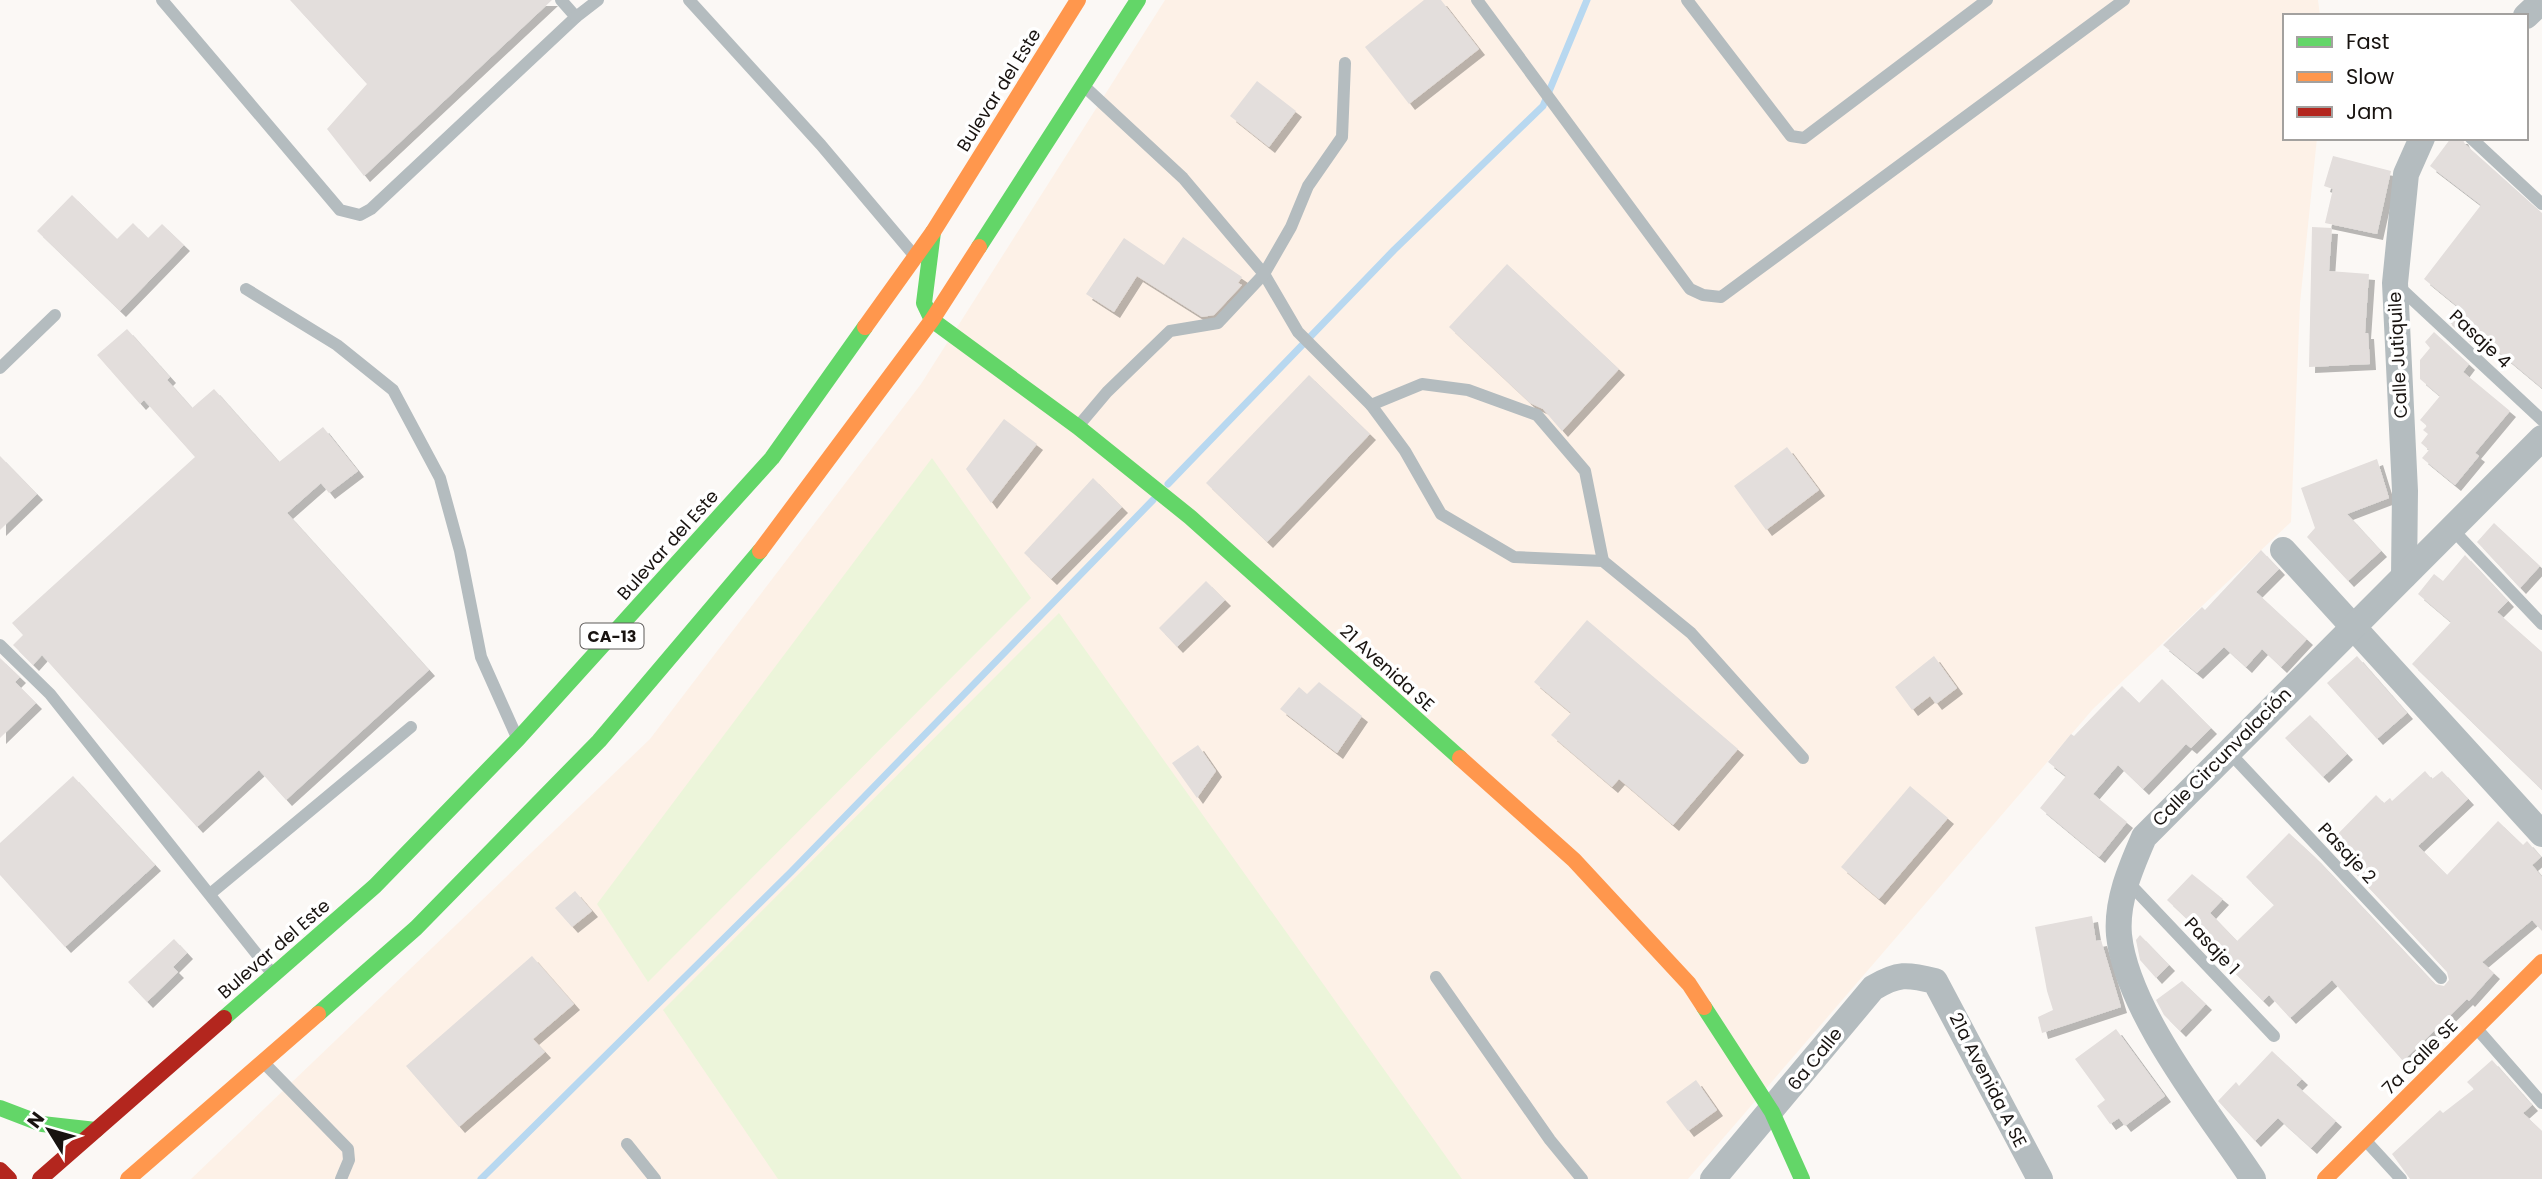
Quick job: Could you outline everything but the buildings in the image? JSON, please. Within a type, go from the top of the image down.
[{"type":"main road","name":"Bulevar del Este","points":[[40,1179],[375,886],[518,739],[772,458],[933,232],[1078,0]]},
{"type":"main road","name":"CA-13","points":[[128,1179],[416,928],[599,741],[754,559],[932,320],[1138,0]]},
{"type":"main road","points":[[932,320],[924,303],[933,232]]},
{"type":"main road","name":"21 Avenida SE","points":[[932,320],[1078,427],[1190,517],[1574,860],[1689,984],[1772,1112],[1802,1179]]},
{"type":"main road","name":"7a Calle SE","points":[[2325,1179],[2542,962]]},
{"type":"main road","points":[[0,1108],[42,1124],[96,1129]]},
{"type":"main road","points":[[174,1160],[199,1117]]},
{"type":"main road","points":[[0,1171],[9,1179]]},
{"type":"street","points":[[2528,14],[2542,1]]},
{"type":"street","name":"Calle Jutiquile","points":[[2404,576],[2404,491],[2395,283],[2406,174],[2421,140]]},
{"type":"street","name":"Calle Circunvalación","points":[[2253,1179],[2143,1009],[2122,950],[2119,932],[2125,880],[2144,837],[2450,527],[2542,438]]},
{"type":"street","points":[[2283,550],[2542,834]]},
{"type":"street","name":"6a Calle","points":[[1713,1179],[1772,1112],[1873,988],[1892,976],[1911,975],[1935,981]]},
{"type":"street","name":"21a Avenida A SE","points":[[1935,981],[2040,1179]]},
{"type":"lane","points":[[162,0],[340,210],[360,215],[371,209],[598,0]]},
{"type":"lane","points":[[561,0],[576,18]]},
{"type":"lane","points":[[689,0],[821,145],[915,256]]},
{"type":"lane","points":[[1687,0],[1791,136],[1804,138],[1987,0]]},
{"type":"lane","points":[[1483,3],[1690,289],[1703,295],[1721,297],[2124,0]]},
{"type":"lane","points":[[1078,427],[1107,392],[1170,331],[1218,323],[1264,274],[1291,227],[1308,186],[1342,137],[1345,63]]},
{"type":"lane","points":[[1083,85],[1183,178],[1264,274],[1298,332],[1371,405],[1405,452],[1441,514],[1514,557],[1603,561],[1691,633],[1803,758]]},
{"type":"lane","points":[[2473,140],[2542,204]]},
{"type":"lane","name":"Pasaje 4","points":[[2395,283],[2542,420]]},
{"type":"lane","points":[[246,289],[337,345],[393,390],[440,478],[460,551],[481,657],[518,739]]},
{"type":"lane","points":[[0,368],[55,315]]},
{"type":"lane","points":[[1371,405],[1422,384],[1468,390],[1537,415],[1585,471],[1603,561]]},
{"type":"lane","points":[[2450,527],[2542,624]]},
{"type":"lane","points":[[0,645],[50,694],[274,975]]},
{"type":"lane","points":[[210,894],[411,727]]},
{"type":"lane","name":"Pasaje 2","points":[[2228,751],[2441,978]]},
{"type":"lane","name":"Pasaje 1","points":[[2125,880],[2274,1036]]},
{"type":"lane","points":[[1436,977],[1550,1140],[1582,1179]]},
{"type":"lane","points":[[2476,1028],[2542,1103]]},
{"type":"lane","points":[[264,1063],[348,1149],[349,1160],[341,1179]]},
{"type":"lane","points":[[2364,1139],[2401,1179]]},
{"type":"lane","points":[[627,1144],[655,1179]]},
{"type":"shaded area","points":[[1165,0],[2318,0],[2320,14],[2283,14],[2283,140],[2317,140],[2300,303],[2291,522],[2093,709],[1688,1179],[191,1179],[650,739],[921,384]]},
{"type":"green space","points":[[932,458],[1031,598],[648,982],[597,904]]},
{"type":"green space","points":[[1059,613],[1462,1179],[778,1179],[663,1010]]},
{"type":"waterway","points":[[1168,484],[1394,250],[1543,106],[1587,0]]},
{"type":"waterway","points":[[481,1179],[791,872],[1153,500]]},
{"type":"traffic: fast","points":[[979,247],[1138,0]]},
{"type":"traffic: fast","points":[[933,232],[924,303],[932,320],[1078,427],[1190,517],[1460,758]]},
{"type":"traffic: fast","points":[[224,1018],[375,886],[518,739],[772,458],[865,327]]},
{"type":"traffic: fast","points":[[318,1014],[416,928],[599,741],[760,551]]},
{"type":"traffic: fast","points":[[1704,1007],[1772,1112],[1802,1179]]},
{"type":"traffic: fast","points":[[0,1108],[42,1124],[96,1130]]},
{"type":"traffic: slow","points":[[865,327],[933,232],[1078,0]]},
{"type":"traffic: slow","points":[[760,551],[932,320],[979,247]]},
{"type":"traffic: slow","points":[[1460,758],[1574,860],[1689,984],[1704,1007]]},
{"type":"traffic: slow","points":[[2325,1179],[2542,962]]},
{"type":"traffic: slow","points":[[128,1179],[318,1014]]},
{"type":"traffic: jam","points":[[40,1179],[224,1018]]},
{"type":"traffic: jam","points":[[0,1170],[9,1179]]}]
